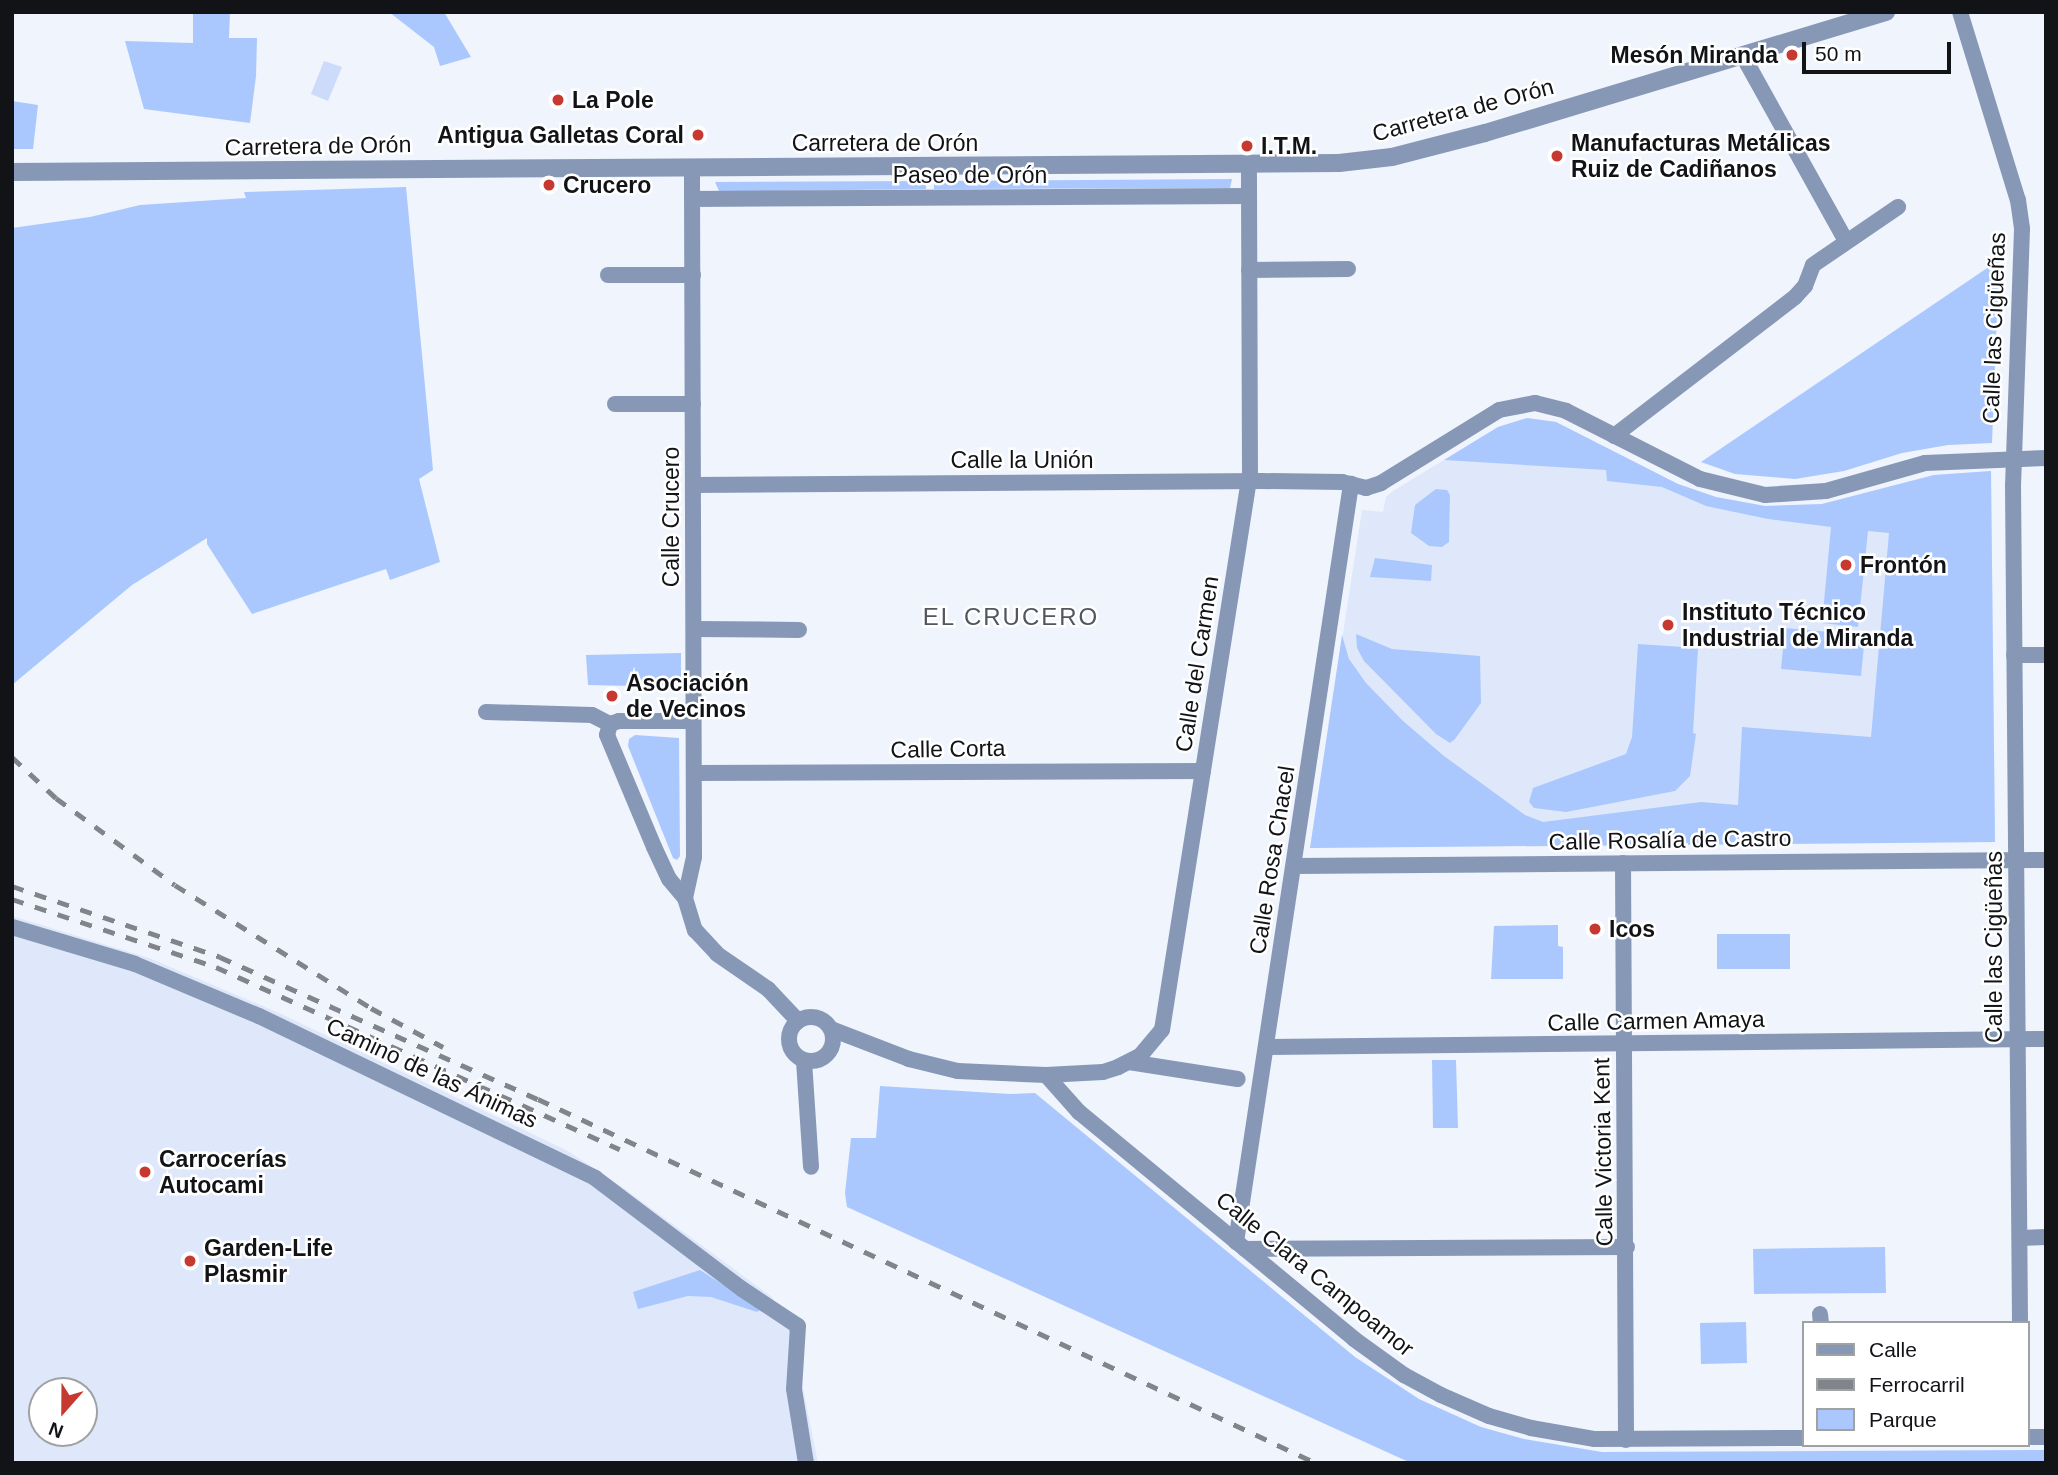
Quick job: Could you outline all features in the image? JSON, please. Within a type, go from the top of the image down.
[{"type":"street","name":"Carretera de Orón","points":[[12,172],[1249,166],[1339,163],[1420,150],[1886,12]]},
{"type":"street","name":"Calle las Cigüeñas","points":[[1961,12],[2018,200],[2021,221],[2013,458],[2020,1321]]},
{"type":"street","points":[[1743,56],[1846,241]]},
{"type":"street","name":"Calle del Carmen","points":[[1135,1059],[1162,1030],[1249,481],[1249,166]]},
{"type":"street","name":"Calle Crucero","points":[[685,898],[694,857],[692,169]]},
{"type":"street","name":"Paseo de Orón","points":[[692,199],[1249,196]]},
{"type":"street","points":[[1614,436],[1795,297],[1805,286],[1813,265],[1898,207]]},
{"type":"street","points":[[1249,270],[1348,269]]},
{"type":"street","points":[[608,275],[693,275]]},
{"type":"street","name":"Calle la Unión","points":[[693,485],[1249,481],[1351,484],[1366,488],[1381,483],[1499,410],[1535,403],[1556,407],[1700,479],[1765,495],[1826,491],[1925,463],[2046,458]]},
{"type":"street","points":[[615,404],[693,404]]},
{"type":"street","name":"Calle Rosa Chacel","points":[[1241,1246],[1266,1047],[1351,484]]},
{"type":"street","points":[[694,629],[799,630]]},
{"type":"street","points":[[2014,655],[2046,655]]},
{"type":"street","points":[[486,712],[592,715],[610,724],[619,721],[693,721]]},
{"type":"street","points":[[610,724],[607,735],[654,848],[669,879],[685,898],[695,930],[704,944],[768,989],[798,1021]]},
{"type":"street","name":"Calle Corta","points":[[694,773],[1203,771]]},
{"type":"street","name":"Calle Rosalía de Castro","points":[[1294,866],[2046,860]]},
{"type":"street","name":"Calle Victoria Kent","points":[[1623,863],[1626,1440]]},
{"type":"street","name":"Camino de las Ánimas","points":[[12,927],[135,964],[259,1016],[566,1162],[594,1178],[742,1289],[798,1326],[794,1389],[806,1463]]},
{"type":"street","points":[[811,1167],[804,1061],[789,1046],[789,1032],[798,1021],[813,1017],[831,1029],[909,1059],[957,1071],[1046,1075],[1102,1072],[1135,1059],[1238,1079]]},
{"type":"street","points":[[804,1061],[819,1060],[825,1056],[833,1044],[831,1029]]},
{"type":"street","name":"Calle Carmen Amaya","points":[[1266,1047],[2046,1039]]},
{"type":"street","name":"Calle Clara Campoamor","points":[[1046,1075],[1079,1112],[1375,1355],[1441,1395],[1489,1416],[1531,1428],[1577,1436],[1626,1440],[1802,1438]]},
{"type":"street","points":[[2020,1238],[2046,1237]]},
{"type":"street","points":[[1241,1246],[1627,1247]]},
{"type":"shaded area","points":[[324,61],[342,67],[328,101],[311,94]]},
{"type":"shaded area","name":"Instituto Técnico Industrial de Miranda","points":[[1527,418],[1556,422],[1678,484],[1716,497],[1765,506],[1822,504],[1934,475],[1991,471],[1995,842],[1310,848],[1362,510],[1383,512],[1386,497],[1393,491],[1498,427]]},
{"type":"shaded area","points":[[12,916],[149,958],[277,1012],[568,1151],[622,1187],[772,1297],[790,1325],[818,1463],[12,1463]]},
{"type":"green space","points":[[193,12],[230,12],[229,38],[257,38],[256,76],[250,123],[144,109],[125,41],[193,43]]},
{"type":"green space","points":[[389,12],[444,12],[471,57],[440,66],[434,47]]},
{"type":"green space","points":[[12,101],[38,105],[33,149],[12,149]]},
{"type":"green space","points":[[1232,179],[1230,188],[934,189],[934,181]]},
{"type":"green space","points":[[926,181],[926,189],[774,191],[719,191],[715,182]]},
{"type":"green space","points":[[406,187],[433,470],[419,479],[440,562],[390,580],[386,569],[252,614],[207,544],[207,538],[132,585],[12,685],[12,228],[90,217],[140,205],[246,198],[244,192]]},
{"type":"green space","points":[[1999,260],[1992,443],[1948,445],[1902,453],[1844,471],[1795,479],[1735,474],[1701,462]]},
{"type":"green space","points":[[1527,418],[1556,422],[1678,484],[1716,497],[1765,506],[1822,504],[1934,475],[1991,471],[1995,842],[1310,848],[1342,635],[1349,659],[1366,683],[1403,721],[1444,756],[1525,815],[1543,822],[1701,802],[1738,805],[1742,727],[1871,737],[1889,533],[1868,531],[1858,627],[1822,623],[1831,527],[1768,519],[1706,506],[1662,487],[1607,481],[1606,470],[1444,460],[1498,427]]},
{"type":"green space","points":[[1436,489],[1447,490],[1450,495],[1449,542],[1442,547],[1429,546],[1411,533],[1415,505]]},
{"type":"green space","points":[[1375,558],[1432,565],[1431,581],[1370,577]]},
{"type":"green space","points":[[1785,628],[1865,635],[1861,676],[1781,669]]},
{"type":"green space","points":[[1356,634],[1392,649],[1480,656],[1481,703],[1455,739],[1450,743],[1436,734],[1364,661],[1357,648]]},
{"type":"green space","points":[[1638,644],[1698,648],[1693,733],[1696,734],[1690,776],[1675,791],[1566,812],[1534,808],[1529,802],[1533,788],[1626,754],[1632,737]]},
{"type":"green space","points":[[681,653],[681,687],[588,685],[586,655]]},
{"type":"green space","points":[[635,735],[679,738],[680,856],[677,860],[673,858],[628,746],[629,739]]},
{"type":"green space","points":[[1558,925],[1558,946],[1563,947],[1563,979],[1491,979],[1494,926]]},
{"type":"green space","points":[[1717,934],[1790,934],[1790,969],[1717,969]]},
{"type":"green space","points":[[1432,1060],[1456,1060],[1458,1128],[1433,1128]]},
{"type":"green space","points":[[880,1086],[1010,1094],[1035,1093],[1355,1357],[1419,1399],[1481,1427],[1524,1439],[1602,1452],[2046,1450],[2046,1463],[1411,1463],[847,1207],[845,1193],[851,1138],[876,1138]]},
{"type":"green space","points":[[1885,1247],[1886,1293],[1754,1294],[1753,1249]]},
{"type":"green space","points":[[700,1270],[761,1309],[757,1312],[711,1297],[688,1296],[638,1309],[633,1292]]},
{"type":"green space","points":[[1746,1322],[1747,1363],[1701,1364],[1700,1323]]},
{"type":"railway","points":[[12,757],[56,798],[175,885],[371,1008],[443,1047]]},
{"type":"railway","points":[[12,886],[220,957],[538,1099],[1316,1463]]},
{"type":"railway","points":[[12,899],[216,967],[620,1149]]},
{"type":"place","name":"Mesón Miranda","points":[[1792,55]]},
{"type":"place","name":"La Pole","points":[[558,100]]},
{"type":"place","name":"Antigua Galletas Coral","points":[[698,135]]},
{"type":"place","name":"I.T.M.","points":[[1247,146]]},
{"type":"place","name":"Manufacturas Metálicas Ruiz de Cadiñanos","points":[[1557,156]]},
{"type":"place","name":"Crucero","points":[[549,185]]},
{"type":"place","name":"Frontón","points":[[1846,565]]},
{"type":"place","name":"Instituto Técnico Industrial de Miranda","points":[[1668,625]]},
{"type":"place","name":"Asociación de Vecinos","points":[[612,696]]},
{"type":"place","name":"Icos","points":[[1595,929]]},
{"type":"place","name":"Carrocerías Autocami","points":[[145,1172]]},
{"type":"place","name":"Garden-Life Plasmir","points":[[190,1261]]},
{"type":"district","name":"EL CRUCERO","points":[[1011,617]]}]
